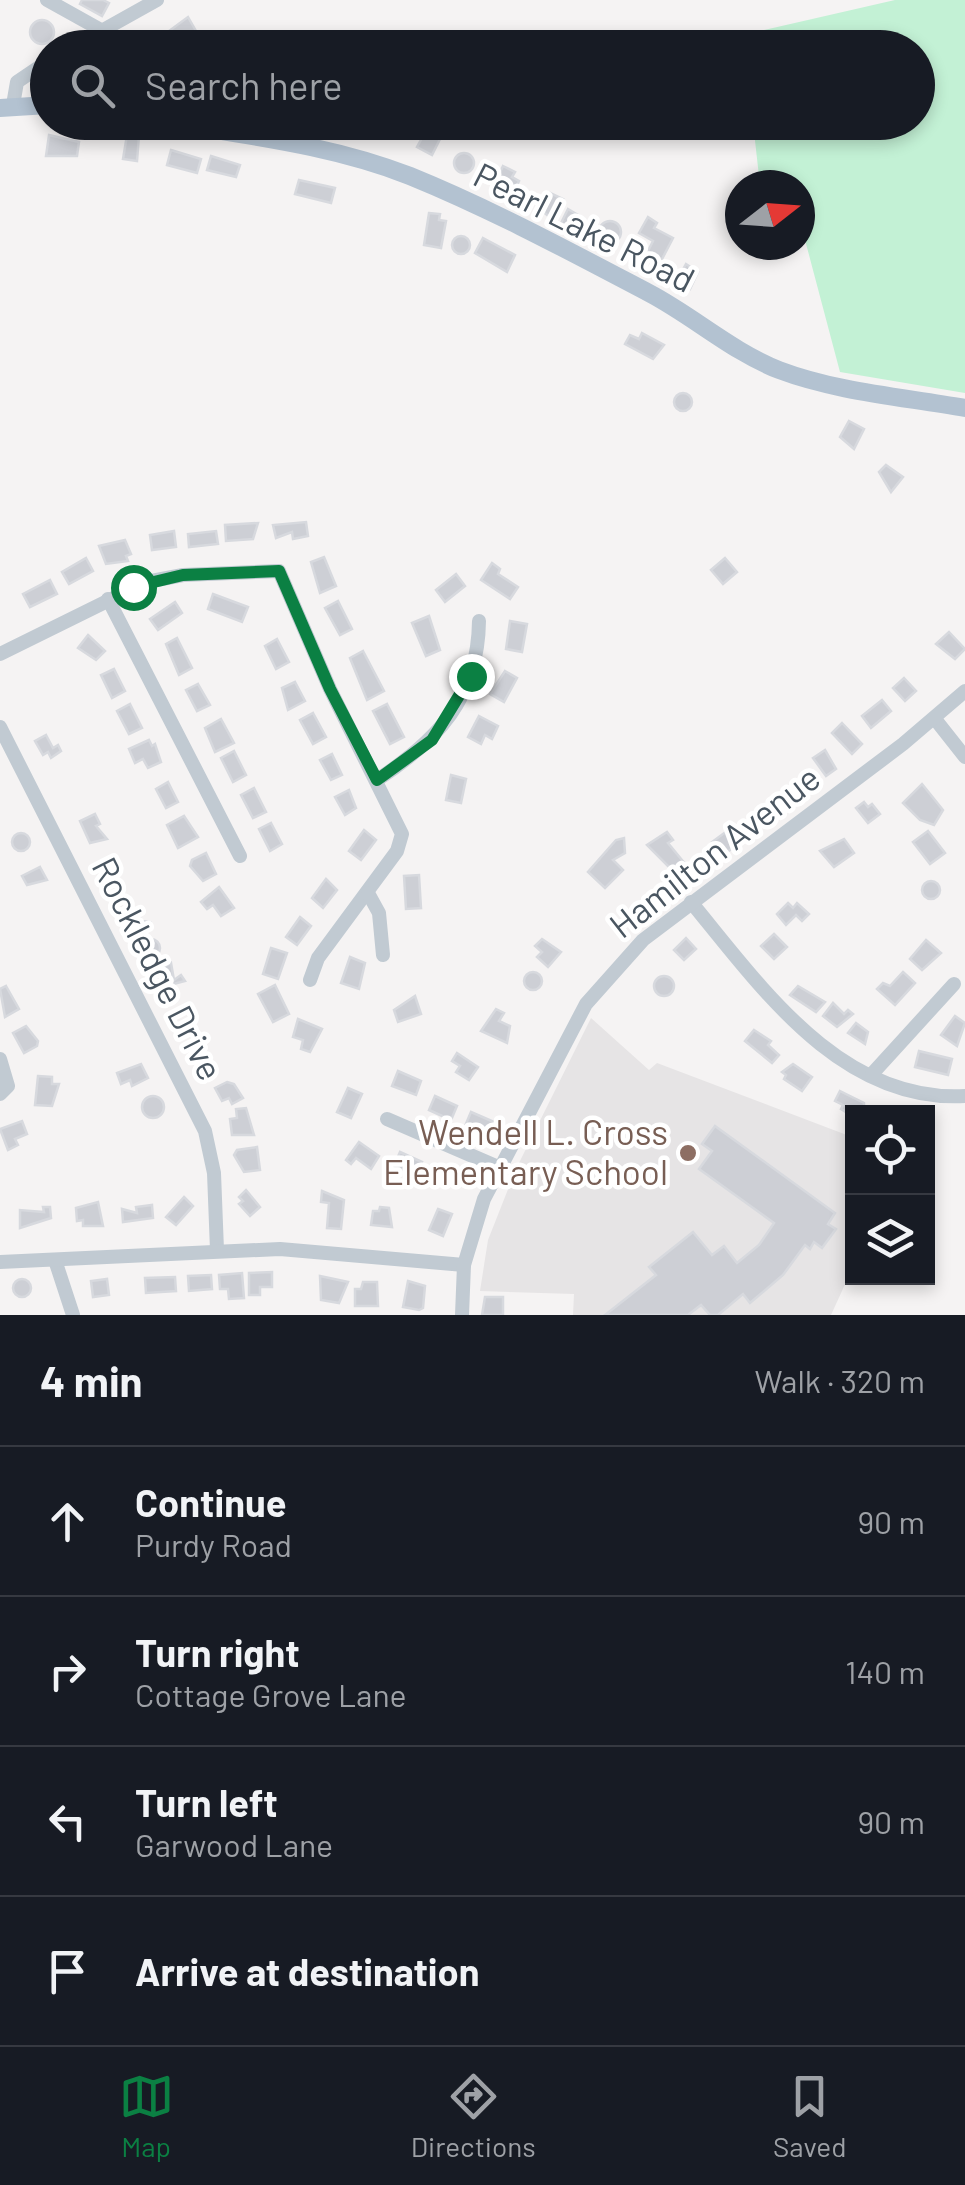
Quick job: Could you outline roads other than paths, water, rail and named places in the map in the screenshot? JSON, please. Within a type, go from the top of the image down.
[{"type":"main road","name":"Pearl Lake Road","points":[[277,140],[410,176],[651,294],[733,347],[780,370],[832,384],[965,408]]},
{"type":"street","points":[[47,0],[102,30],[157,0]]},
{"type":"street","points":[[6,106],[17,82],[30,73]]},
{"type":"street","points":[[0,654],[108,599],[171,577],[279,571],[330,689],[399,822],[401,840],[368,893],[318,958],[310,980]]},
{"type":"street","points":[[108,599],[240,856]]},
{"type":"street","points":[[377,780],[418,752],[443,727],[477,664],[479,621]]},
{"type":"street","name":"Hamilton Avenue","points":[[462,1315],[464,1266],[498,1167],[586,1004],[644,940],[935,719],[965,691]]},
{"type":"street","points":[[935,719],[965,757]]},
{"type":"street","name":"Rockledge Drive","points":[[0,727],[206,1131],[214,1173],[216,1250]]},
{"type":"street","points":[[368,893],[379,913],[383,955]]},
{"type":"street","points":[[691,902],[798,1030],[903,1090],[965,1096]]},
{"type":"street","points":[[872,1074],[954,984]]},
{"type":"street","points":[[0,1059],[8,1086],[0,1094]]},
{"type":"street","points":[[387,1119],[498,1167]]},
{"type":"street","points":[[0,1262],[304,1249],[464,1266]]},
{"type":"street","points":[[55,1260],[73,1315]]},
{"type":"place","name":"Wendell L. Cross Elementary School","points":[[688,1153]]}]
